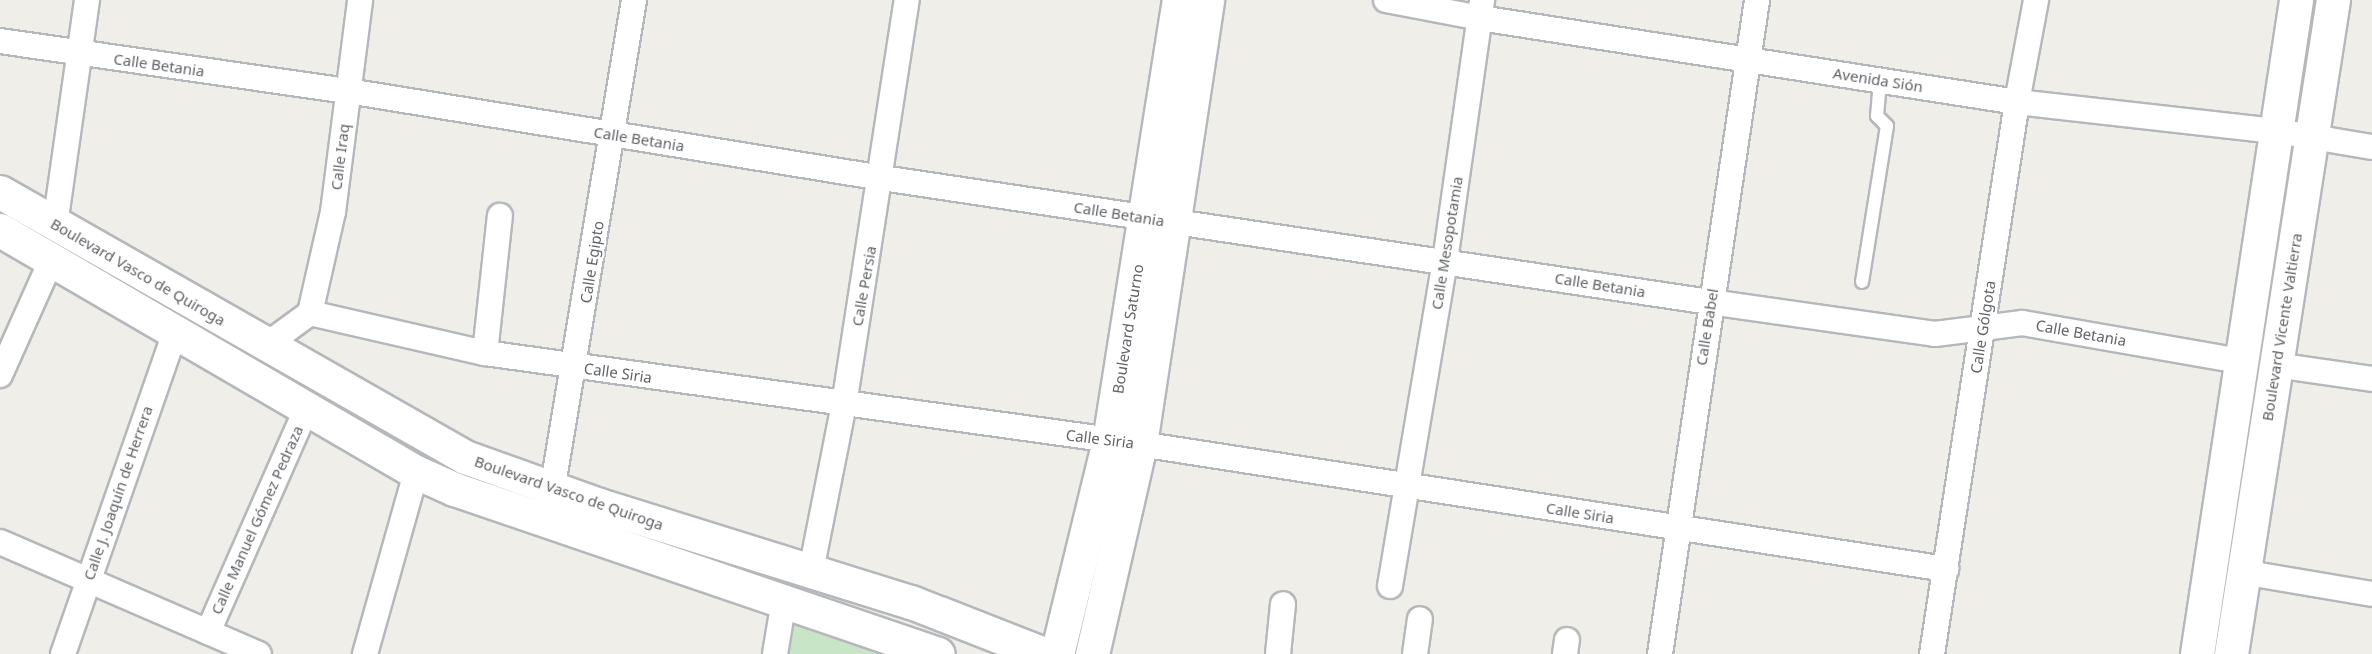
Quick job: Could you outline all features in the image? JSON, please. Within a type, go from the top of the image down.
[{"type":"street","points":[[56,225],[87,0]]},
{"type":"street","name":"Calle Iraq","points":[[310,313],[333,212],[360,0]]},
{"type":"street","name":"Calle Egipto","points":[[546,522],[575,366],[634,0]]},
{"type":"street","name":"Calle Persia","points":[[811,571],[844,405],[882,178],[907,0]]},
{"type":"street","name":"Boulevard Saturno","points":[[1161,220],[1179,0]]},
{"type":"street","name":"Boulevard Saturno","points":[[1092,654],[1161,220],[1207,0]]},
{"type":"street","name":"Avenida Sión","points":[[1386,0],[1481,9],[1748,60],[2017,102],[2277,131],[2372,147]]},
{"type":"street","name":"Calle Babel","points":[[1660,654],[1710,302],[1757,0]]},
{"type":"street","name":"Calle Gólgota","points":[[1932,654],[2017,102],[2036,0]]},
{"type":"street","points":[[2198,654],[2239,361],[2296,0]]},
{"type":"street","name":"Boulevard Vicente Valtierra","points":[[2231,654],[2242,572],[2314,138],[2334,0]]},
{"type":"street","name":"Calle Mesopotamia","points":[[1390,586],[1445,261],[1481,9]]},
{"type":"street","name":"Calle Betania","points":[[0,41],[348,91],[882,178],[1710,302],[1935,334],[1983,330],[2022,323],[2239,361]]},
{"type":"street","name":"Boulevard Vasco de Quiroga","points":[[0,192],[265,346],[465,458],[552,489],[911,602],[1044,654]]},
{"type":"street","points":[[485,353],[500,216]]},
{"type":"street","points":[[0,230],[416,472],[486,502],[784,600],[938,654]]},
{"type":"street","points":[[0,375],[51,261]]},
{"type":"street","points":[[265,346],[310,313]]},
{"type":"street","name":"Calle Siria","points":[[310,313],[485,353],[844,405],[1124,442],[1946,569]]},
{"type":"street","name":"Calle J. Joaquín de Herrera","points":[[63,654],[175,332]]},
{"type":"street","points":[[2276,364],[2372,380]]},
{"type":"street","name":"Calle Manuel Gómez Pedraza","points":[[207,632],[307,408]]},
{"type":"street","name":"Boulevard Saturno","points":[[1058,654],[1124,442]]},
{"type":"street","points":[[365,654],[416,472]]},
{"type":"street","points":[[0,542],[259,654]]},
{"type":"street","points":[[2242,572],[2372,594]]},
{"type":"street","points":[[775,654],[784,600]]},
{"type":"street","points":[[1278,654],[1283,604]]},
{"type":"street","points":[[1415,654],[1420,618]]},
{"type":"lane","points":[[1862,282],[1887,126],[1877,116],[1880,81]]},
{"type":"green space","points":[[789,610],[900,654],[781,654]]}]
